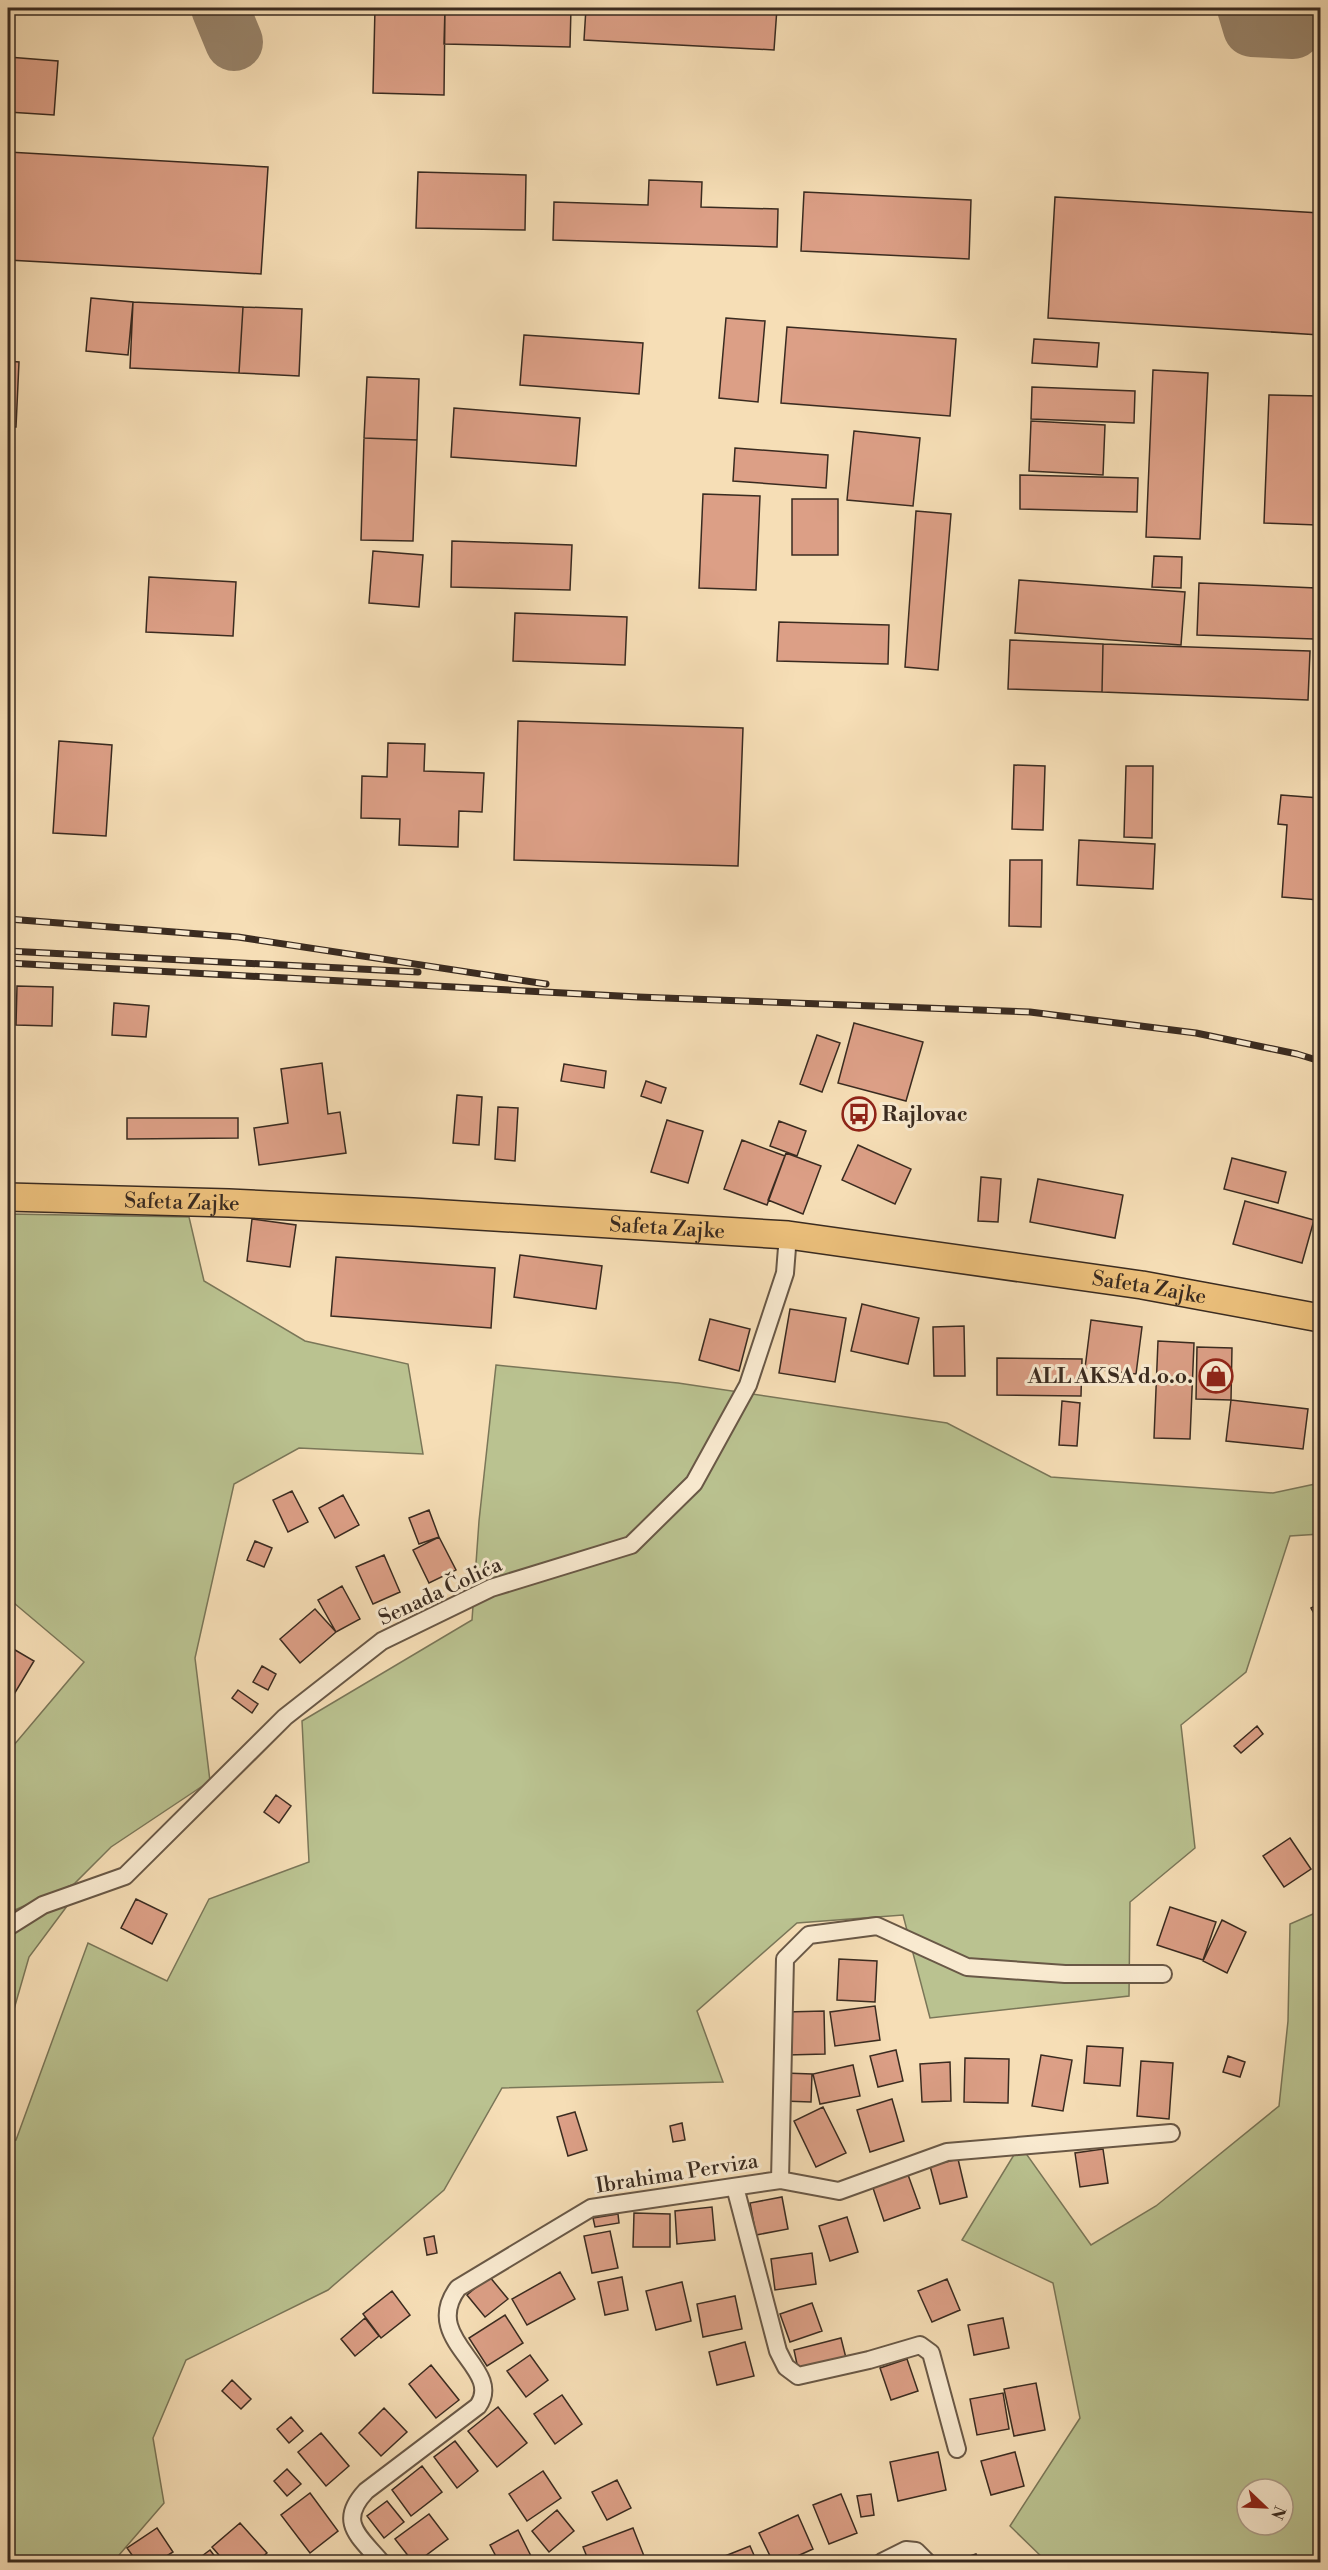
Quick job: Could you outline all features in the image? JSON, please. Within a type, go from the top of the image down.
[{"type":"main road","name":"Safeta Zajke","points":[[8,1197],[229,1203],[401,1211],[788,1235],[1142,1285],[1320,1318]]},
{"type":"street","name":"Senada Čolića","points":[[8,1927],[43,1905],[124,1876],[285,1717],[382,1641],[491,1588],[631,1545],[694,1483],[748,1385],[785,1273],[788,1235]]},
{"type":"street","name":"Ibrahima Perviza","points":[[780,2180],[785,1959],[809,1935],[876,1926],[967,1968],[1065,1974],[1163,1974]]},
{"type":"street","name":"Ibrahima Perviza","points":[[381,2562],[355,2532],[351,2523],[351,2512],[357,2501],[366,2491],[478,2406],[484,2395],[483,2382],[451,2332],[446,2319],[447,2306],[458,2288],[591,2208],[780,2180],[839,2191],[947,2152],[1171,2133]]},
{"type":"street","points":[[735,2187],[762,2297],[778,2351],[786,2367],[798,2376],[869,2360],[920,2345],[931,2353],[957,2449]]},
{"type":"street","points":[[882,2562],[906,2550],[916,2551],[927,2562]]},
{"type":"green space","points":[[8,1214],[189,1217],[204,1281],[305,1341],[408,1364],[423,1454],[299,1448],[234,1484],[195,1658],[210,1781],[111,1847],[74,1884],[8,1913],[8,1752],[84,1662],[8,1598]]},
{"type":"green space","points":[[496,1365],[678,1383],[947,1423],[1051,1477],[1273,1493],[1320,1483],[1320,1534],[1290,1536],[1246,1672],[1181,1725],[1195,1848],[1130,1902],[1129,1996],[930,2018],[903,1915],[797,1923],[697,2011],[723,2082],[502,2088],[444,2190],[328,2290],[186,2360],[153,2438],[164,2503],[113,2562],[8,2562],[8,2141],[16,2140],[88,1943],[167,1981],[209,1899],[309,1862],[302,1721],[472,1620],[479,1521]]},
{"type":"green space","points":[[76,1894],[29,1957],[8,2030],[8,1928]]},
{"type":"green space","points":[[1320,1911],[1320,2562],[1047,2562],[1010,2526],[1080,2418],[1053,2283],[962,2240],[1020,2145],[1091,2245],[1156,2206],[1279,2106],[1288,2021],[1290,1924]]},
{"type":"building","points":[[375,8],[445,8],[444,95],[373,93]]},
{"type":"building","points":[[445,8],[571,8],[570,47],[444,44]]},
{"type":"building","points":[[586,8],[777,8],[774,50],[584,40]]},
{"type":"building","points":[[8,57],[58,61],[54,115],[8,112]]},
{"type":"building","points":[[8,152],[268,167],[261,274],[8,260]]},
{"type":"building","points":[[418,172],[526,175],[525,230],[416,228]]},
{"type":"building","points":[[649,180],[702,182],[701,207],[778,209],[777,247],[553,240],[554,202],[648,205]]},
{"type":"building","points":[[804,192],[971,200],[969,259],[801,251]]},
{"type":"building","points":[[1055,197],[1320,213],[1320,335],[1048,318]]},
{"type":"building","points":[[91,298],[133,302],[128,355],[86,351]]},
{"type":"building","points":[[133,302],[243,307],[239,373],[130,368]]},
{"type":"building","points":[[243,307],[302,309],[299,376],[239,373]]},
{"type":"building","points":[[726,318],[765,321],[758,402],[719,398]]},
{"type":"building","points":[[787,327],[956,339],[950,416],[781,403]]},
{"type":"building","points":[[524,335],[643,343],[639,394],[520,385]]},
{"type":"building","points":[[1034,339],[1099,343],[1097,367],[1032,363]]},
{"type":"building","points":[[8,361],[19,362],[16,427],[8,426]]},
{"type":"building","points":[[1153,370],[1208,373],[1200,539],[1146,537]]},
{"type":"building","points":[[367,377],[419,379],[417,440],[364,438]]},
{"type":"building","points":[[1032,387],[1135,391],[1134,423],[1031,419]]},
{"type":"building","points":[[1269,395],[1320,396],[1317,525],[1264,523]]},
{"type":"building","points":[[454,408],[580,418],[576,466],[451,457]]},
{"type":"building","points":[[1031,421],[1105,425],[1103,475],[1029,471]]},
{"type":"building","points":[[8,428],[14,428],[8,527]]},
{"type":"building","points":[[854,431],[920,438],[913,506],[847,500]]},
{"type":"building","points":[[364,438],[417,440],[413,541],[361,540]]},
{"type":"building","points":[[735,448],[828,455],[826,488],[733,481]]},
{"type":"building","points":[[1020,475],[1138,478],[1137,512],[1020,509]]},
{"type":"building","points":[[703,494],[760,496],[756,590],[699,588]]},
{"type":"building","points":[[792,499],[838,499],[838,555],[792,555]]},
{"type":"building","points":[[916,511],[951,514],[938,670],[905,667]]},
{"type":"building","points":[[452,541],[572,545],[570,590],[451,587]]},
{"type":"building","points":[[373,551],[423,555],[419,607],[369,603]]},
{"type":"building","points":[[1154,556],[1182,557],[1181,588],[1152,587]]},
{"type":"building","points":[[149,577],[236,582],[233,636],[146,632]]},
{"type":"building","points":[[1019,580],[1185,592],[1181,645],[1015,633]]},
{"type":"building","points":[[1199,583],[1316,588],[1314,639],[1197,635]]},
{"type":"building","points":[[515,613],[627,617],[625,665],[513,661]]},
{"type":"building","points":[[779,622],[889,625],[888,664],[777,661]]},
{"type":"building","points":[[1010,640],[1103,644],[1102,692],[1008,689]]},
{"type":"building","points":[[1103,644],[1310,651],[1308,700],[1102,692]]},
{"type":"building","points":[[518,721],[743,728],[738,866],[514,860]]},
{"type":"building","points":[[59,741],[112,745],[106,836],[53,833]]},
{"type":"building","points":[[388,743],[425,744],[424,771],[484,773],[482,812],[459,811],[458,847],[399,845],[400,819],[361,818],[362,776],[387,777]]},
{"type":"building","points":[[1014,765],[1045,766],[1043,830],[1012,829]]},
{"type":"building","points":[[1126,766],[1153,766],[1152,838],[1124,837]]},
{"type":"building","points":[[1281,795],[1320,798],[1319,900],[1282,897],[1287,825],[1278,824]]},
{"type":"building","points":[[1079,840],[1155,844],[1153,889],[1077,885]]},
{"type":"building","points":[[1010,860],[1042,860],[1041,927],[1009,926]]},
{"type":"building","points":[[17,986],[53,987],[52,1026],[16,1025]]},
{"type":"building","points":[[114,1003],[149,1006],[146,1037],[112,1035]]},
{"type":"building","points":[[854,1023],[923,1042],[906,1101],[838,1083]]},
{"type":"building","points":[[817,1035],[840,1043],[822,1092],[800,1084]]},
{"type":"building","points":[[322,1063],[328,1114],[340,1112],[346,1153],[259,1165],[254,1128],[288,1123],[281,1069]]},
{"type":"building","points":[[564,1064],[606,1071],[604,1088],[561,1081]]},
{"type":"building","points":[[646,1081],[666,1088],[661,1103],[641,1096]]},
{"type":"building","points":[[457,1095],[482,1097],[479,1145],[453,1143]]},
{"type":"building","points":[[498,1107],[518,1108],[515,1161],[495,1159]]},
{"type":"building","points":[[127,1118],[238,1118],[238,1138],[127,1139]]},
{"type":"building","points":[[667,1120],[703,1131],[688,1183],[651,1172]]},
{"type":"building","points":[[779,1121],[806,1131],[797,1156],[770,1146]]},
{"type":"building","points":[[742,1140],[785,1156],[767,1205],[724,1189]]},
{"type":"building","points":[[858,1145],[911,1169],[895,1204],[842,1180]]},
{"type":"building","points":[[786,1153],[821,1166],[803,1214],[768,1200]]},
{"type":"building","points":[[1232,1158],[1286,1172],[1278,1203],[1224,1189]]},
{"type":"building","points":[[981,1177],[1001,1179],[998,1222],[978,1221]]},
{"type":"building","points":[[1038,1179],[1123,1195],[1115,1238],[1030,1222]]},
{"type":"building","points":[[1245,1201],[1314,1220],[1302,1263],[1233,1244]]},
{"type":"building","points":[[252,1219],[296,1225],[290,1267],[247,1261]]},
{"type":"building","points":[[520,1255],[602,1266],[596,1309],[514,1297]]},
{"type":"building","points":[[336,1257],[495,1268],[491,1328],[331,1316]]},
{"type":"building","points":[[862,1304],[919,1318],[908,1364],[851,1351]]},
{"type":"building","points":[[790,1309],[846,1318],[835,1382],[779,1373]]},
{"type":"building","points":[[710,1319],[750,1329],[739,1371],[699,1360]]},
{"type":"building","points":[[1091,1320],[1142,1327],[1136,1374],[1085,1368]]},
{"type":"building","points":[[964,1326],[965,1376],[934,1376],[933,1327]]},
{"type":"building","points":[[1158,1341],[1194,1343],[1190,1439],[1154,1438]]},
{"type":"building","points":[[1197,1347],[1232,1348],[1231,1400],[1196,1399]]},
{"type":"building","points":[[997,1358],[1082,1359],[1081,1396],[997,1395]]},
{"type":"building","points":[[1320,1364],[1320,1424],[1314,1423]]},
{"type":"building","points":[[1231,1400],[1308,1409],[1303,1449],[1226,1441]]},
{"type":"building","points":[[1062,1401],[1080,1403],[1077,1446],[1059,1445]]},
{"type":"building","points":[[292,1491],[308,1522],[288,1532],[273,1500]]},
{"type":"building","points":[[343,1495],[359,1525],[335,1538],[319,1508]]},
{"type":"building","points":[[429,1510],[439,1537],[419,1544],[409,1518]]},
{"type":"building","points":[[439,1537],[456,1570],[429,1583],[413,1550]]},
{"type":"building","points":[[255,1541],[272,1548],[264,1567],[247,1560]]},
{"type":"building","points":[[384,1555],[400,1592],[373,1604],[356,1567]]},
{"type":"building","points":[[342,1586],[360,1619],[336,1632],[318,1600]]},
{"type":"building","points":[[1320,1603],[1320,1624],[1311,1608]]},
{"type":"building","points":[[315,1609],[336,1632],[300,1663],[280,1639]]},
{"type":"building","points":[[10,1647],[34,1661],[13,1696],[8,1693],[8,1651]]},
{"type":"building","points":[[262,1666],[276,1674],[268,1690],[253,1682]]},
{"type":"building","points":[[238,1690],[258,1704],[252,1713],[232,1698]]},
{"type":"building","points":[[1257,1726],[1263,1734],[1241,1753],[1234,1746]]},
{"type":"building","points":[[276,1795],[291,1806],[279,1823],[264,1812]]},
{"type":"building","points":[[1290,1838],[1311,1869],[1284,1887],[1263,1856]]},
{"type":"building","points":[[136,1899],[167,1914],[152,1944],[121,1928]]},
{"type":"building","points":[[1170,1907],[1216,1922],[1203,1960],[1157,1945]]},
{"type":"building","points":[[1222,1920],[1246,1932],[1227,1973],[1203,1961]]},
{"type":"building","points":[[839,1959],[877,1961],[875,2002],[837,2000]]},
{"type":"building","points":[[875,2006],[880,2040],[835,2046],[830,2012]]},
{"type":"building","points":[[824,2011],[825,2054],[787,2055],[786,2012]]},
{"type":"building","points":[[1087,2046],[1123,2048],[1120,2086],[1084,2083]]},
{"type":"building","points":[[896,2050],[903,2081],[878,2087],[870,2056]]},
{"type":"building","points":[[1041,2055],[1072,2060],[1063,2111],[1032,2106]]},
{"type":"building","points":[[1228,2056],[1245,2062],[1240,2077],[1223,2072]]},
{"type":"building","points":[[965,2058],[1009,2059],[1008,2103],[964,2102]]},
{"type":"building","points":[[1141,2061],[1173,2063],[1169,2119],[1137,2116]]},
{"type":"building","points":[[950,2062],[951,2101],[922,2102],[920,2064]]},
{"type":"building","points":[[853,2065],[860,2096],[820,2104],[813,2074]]},
{"type":"building","points":[[784,2073],[812,2074],[811,2102],[783,2101]]},
{"type":"building","points":[[892,2099],[904,2141],[870,2152],[857,2110]]},
{"type":"building","points":[[823,2107],[846,2153],[816,2167],[794,2121]]},
{"type":"building","points":[[575,2112],[587,2150],[568,2156],[557,2117]]},
{"type":"building","points":[[682,2123],[685,2140],[673,2142],[670,2126]]},
{"type":"building","points":[[1103,2149],[1108,2183],[1080,2187],[1075,2153]]},
{"type":"building","points":[[958,2159],[967,2197],[940,2204],[930,2166]]},
{"type":"building","points":[[907,2172],[920,2208],[884,2221],[872,2185]]},
{"type":"building","points":[[782,2197],[788,2229],[756,2235],[750,2203]]},
{"type":"building","points":[[712,2207],[715,2240],[677,2244],[675,2211]]},
{"type":"building","points":[[634,2213],[670,2214],[670,2247],[633,2247]]},
{"type":"building","points":[[618,2214],[619,2223],[595,2227],[593,2218]]},
{"type":"building","points":[[847,2217],[858,2252],[830,2261],[819,2226]]},
{"type":"building","points":[[610,2231],[618,2268],[592,2273],[584,2236]]},
{"type":"building","points":[[434,2236],[437,2253],[427,2255],[424,2238]]},
{"type":"building","points":[[812,2253],[816,2284],[775,2290],[771,2259]]},
{"type":"building","points":[[560,2272],[575,2299],[527,2325],[512,2299]]},
{"type":"building","points":[[489,2276],[508,2299],[485,2317],[467,2295]]},
{"type":"building","points":[[622,2277],[628,2310],[605,2315],[598,2282]]},
{"type":"building","points":[[947,2279],[960,2310],[932,2322],[918,2291]]},
{"type":"building","points":[[682,2282],[691,2321],[656,2330],[646,2291]]},
{"type":"building","points":[[392,2291],[410,2315],[381,2338],[363,2314]]},
{"type":"building","points":[[735,2296],[742,2329],[703,2337],[697,2304]]},
{"type":"building","points":[[812,2303],[822,2331],[790,2342],[780,2314]]},
{"type":"building","points":[[505,2315],[523,2343],[487,2366],[469,2338]]},
{"type":"building","points":[[365,2318],[379,2336],[355,2356],[341,2339]]},
{"type":"building","points":[[1003,2318],[1009,2348],[974,2355],[968,2325]]},
{"type":"building","points":[[841,2338],[846,2358],[798,2369],[794,2350]]},
{"type":"building","points":[[745,2342],[754,2376],[717,2385],[709,2352]]},
{"type":"building","points":[[530,2355],[548,2380],[526,2397],[507,2371]]},
{"type":"building","points":[[907,2359],[918,2391],[891,2400],[880,2368]]},
{"type":"building","points":[[431,2365],[459,2400],[436,2418],[409,2384]]},
{"type":"building","points":[[232,2380],[251,2399],[241,2409],[222,2391]]},
{"type":"building","points":[[1036,2383],[1045,2430],[1014,2436],[1004,2389]]},
{"type":"building","points":[[1003,2393],[1009,2429],[977,2435],[970,2399]]},
{"type":"building","points":[[562,2395],[582,2424],[555,2444],[534,2414]]},
{"type":"building","points":[[498,2407],[527,2443],[497,2467],[468,2431]]},
{"type":"building","points":[[384,2408],[407,2432],[381,2456],[359,2433]]},
{"type":"building","points":[[291,2417],[303,2431],[289,2443],[277,2429]]},
{"type":"building","points":[[321,2433],[349,2466],[326,2486],[298,2452]]},
{"type":"building","points":[[455,2441],[478,2471],[457,2488],[434,2457]]},
{"type":"building","points":[[938,2452],[946,2490],[898,2501],[890,2462]]},
{"type":"building","points":[[1015,2452],[1024,2486],[991,2495],[981,2461]]},
{"type":"building","points":[[422,2466],[442,2492],[411,2516],[392,2490]]},
{"type":"building","points":[[287,2469],[301,2484],[287,2496],[274,2481]]},
{"type":"building","points":[[543,2471],[561,2498],[527,2521],[509,2494]]},
{"type":"building","points":[[617,2480],[631,2508],[607,2520],[592,2492]]},
{"type":"building","points":[[310,2493],[338,2531],[310,2553],[281,2515]]},
{"type":"building","points":[[841,2494],[857,2533],[829,2544],[813,2505]]},
{"type":"building","points":[[871,2494],[874,2515],[861,2517],[857,2496]]},
{"type":"building","points":[[387,2501],[404,2522],[384,2538],[367,2516]]},
{"type":"building","points":[[557,2510],[574,2531],[549,2552],[532,2531]]},
{"type":"building","points":[[429,2514],[448,2539],[417,2562],[413,2562],[395,2539]]},
{"type":"building","points":[[798,2515],[813,2549],[784,2562],[773,2562],[759,2533]]},
{"type":"building","points":[[240,2523],[267,2553],[256,2562],[225,2562],[212,2547]]},
{"type":"building","points":[[157,2528],[173,2552],[157,2562],[137,2562],[127,2548]]},
{"type":"building","points":[[633,2528],[644,2556],[629,2562],[589,2562],[583,2547]]},
{"type":"building","points":[[518,2530],[533,2560],[499,2562],[490,2545]]},
{"type":"building","points":[[750,2546],[757,2562],[722,2562],[720,2558]]},
{"type":"building","points":[[210,2550],[219,2562],[194,2562]]},
{"type":"building","points":[[976,2554],[979,2562],[952,2562]]},
{"type":"taxiway","points":[[220,8],[234,42]]},
{"type":"taxiway","points":[[1246,8],[1252,28],[1293,30]]},
{"type":"railway","points":[[8,919],[238,937],[546,984]]},
{"type":"railway","points":[[8,951],[418,972]]},
{"type":"railway","points":[[8,963],[638,997],[1030,1012],[1196,1033],[1320,1061]]},
{"type":"place","name":"Rajlovac","points":[[859,1114]]},
{"type":"place","name":"ALL AKSA d.o.o.","points":[[1216,1376]]}]
